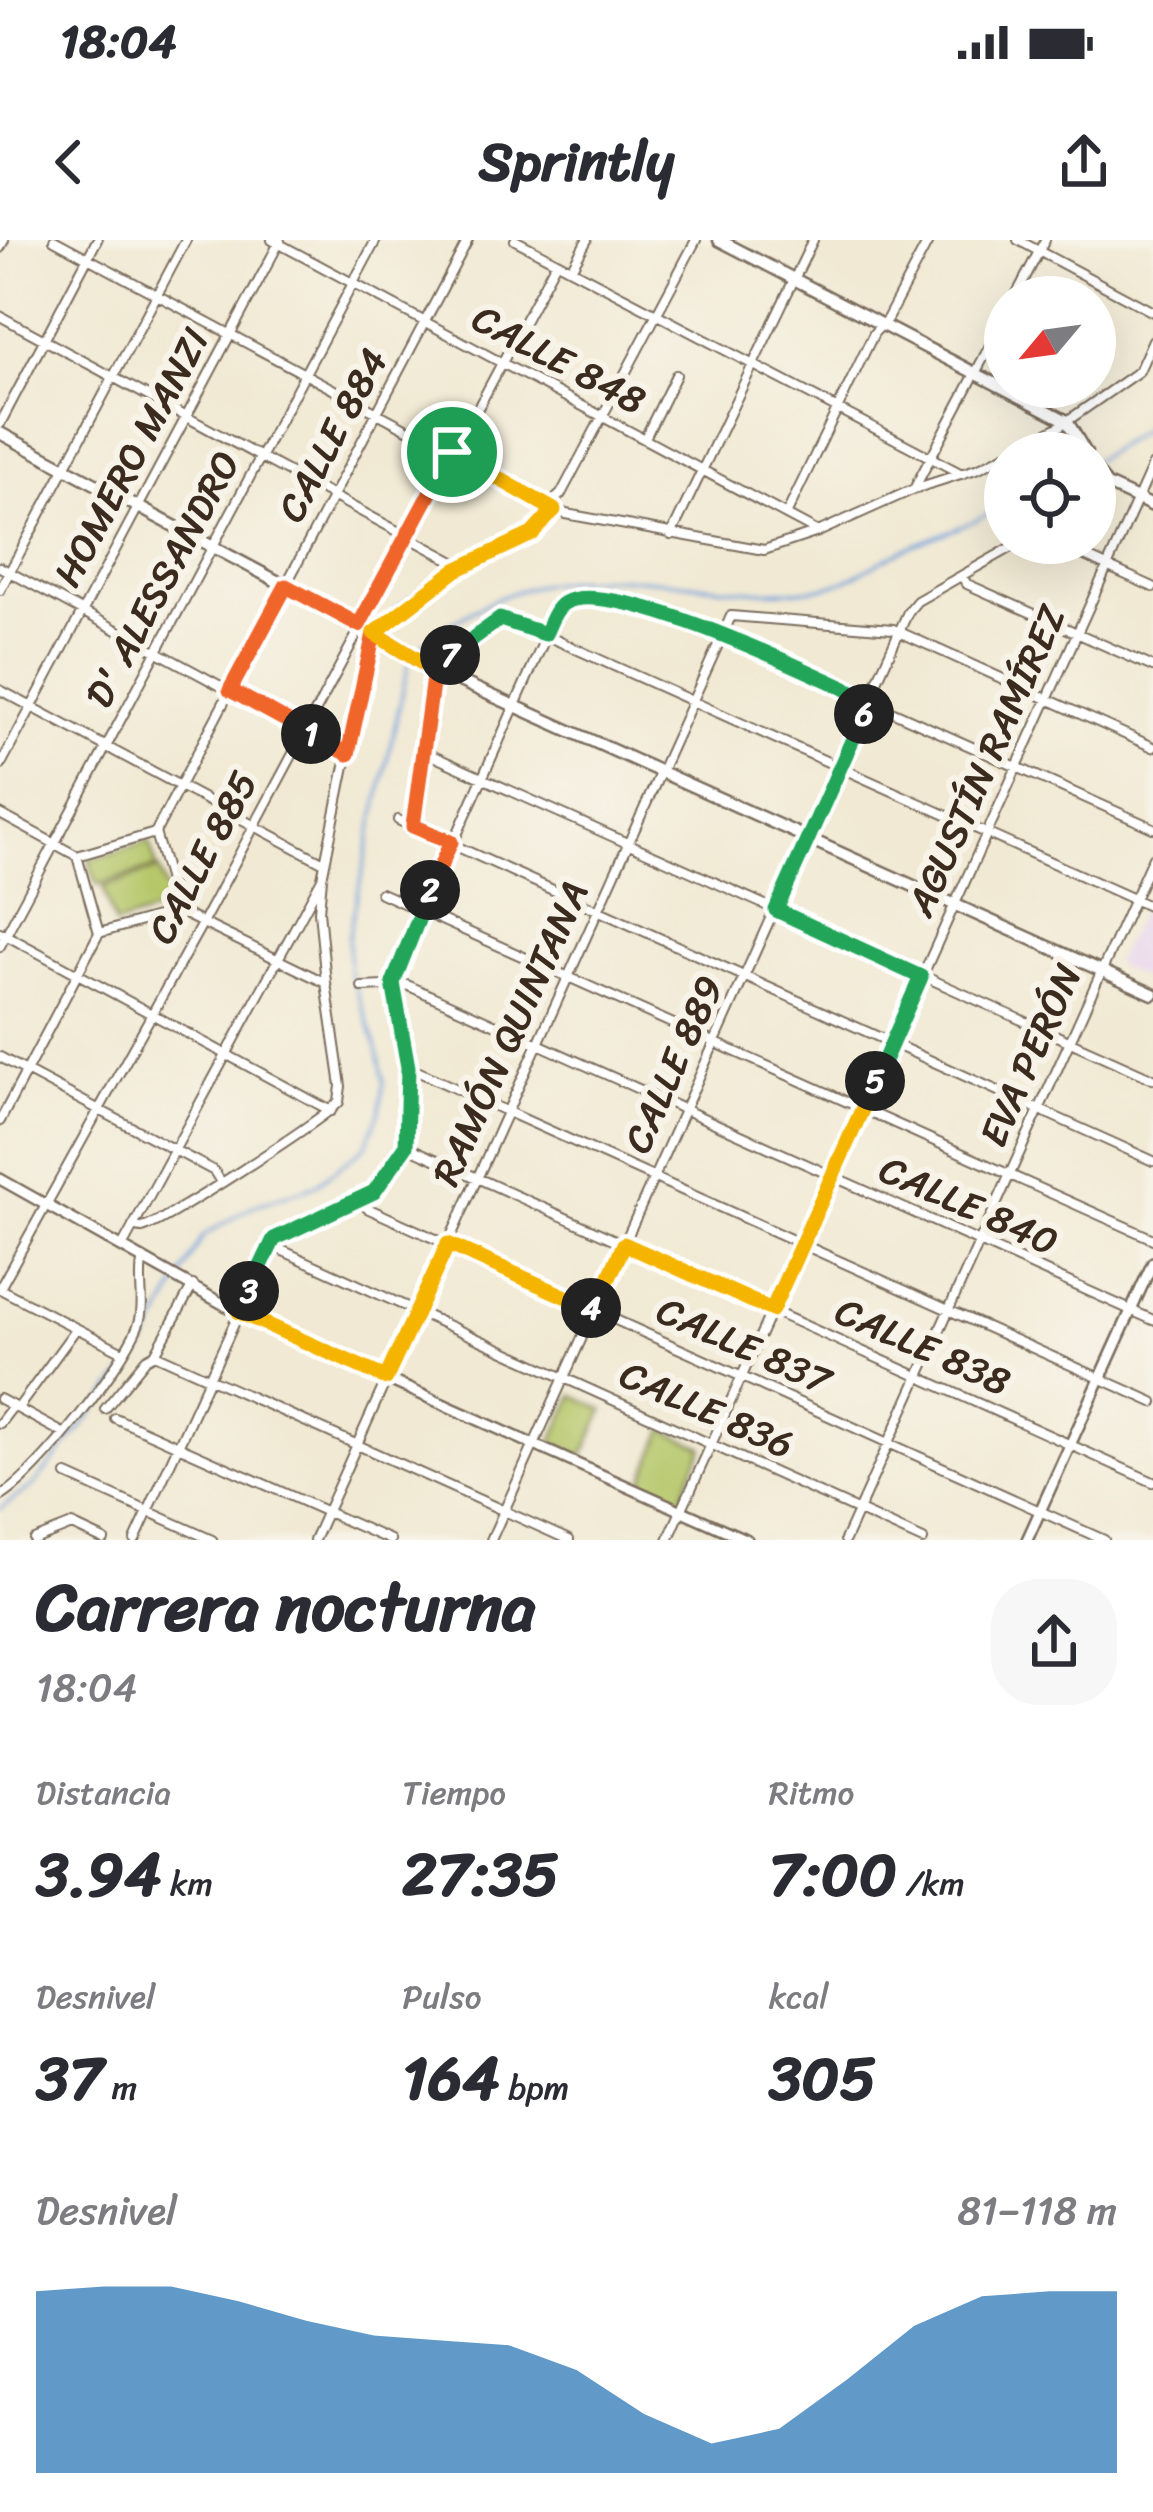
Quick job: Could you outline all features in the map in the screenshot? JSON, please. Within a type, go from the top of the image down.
[{"type":"main road","points":[[719,240],[1067,421],[1073,432]]},
{"type":"main road","points":[[0,428],[434,670],[1153,994]]},
{"type":"main road","points":[[1116,489],[1153,506]]},
{"type":"street","points":[[54,240],[551,507],[670,535],[764,550],[984,465]]},
{"type":"street","points":[[0,428],[97,240]]},
{"type":"street","points":[[0,590],[5,570],[67,468],[187,240]]},
{"type":"street","name":"D' ALESSANDRO","points":[[0,946],[376,240]]},
{"type":"street","name":"CALLE 884","points":[[155,833],[468,240]]},
{"type":"street","points":[[514,240],[963,475]]},
{"type":"street","points":[[571,269],[587,240]]},
{"type":"street","points":[[133,1226],[146,1227],[221,1182],[331,1111],[341,1098],[326,983],[322,878],[377,635],[423,591],[462,566],[532,534],[561,494],[696,240]]},
{"type":"street","points":[[670,535],[813,240]]},
{"type":"street","points":[[786,514],[836,408],[928,240]]},
{"type":"street","points":[[1018,240],[1153,312]]},
{"type":"street","points":[[1026,276],[1046,240]]},
{"type":"street","name":"CALLE 848","points":[[277,241],[818,532]]},
{"type":"street","name":"HOMERO MANZI","points":[[0,766],[277,241]]},
{"type":"street","name":"CALLE 885","points":[[0,1288],[203,922],[556,262]]},
{"type":"street","points":[[0,316],[462,566]]},
{"type":"street","points":[[1047,432],[1139,371],[1153,340]]},
{"type":"street","points":[[914,489],[984,357]]},
{"type":"street","points":[[645,438],[676,375]]},
{"type":"street","name":"AGUSTÍN RAMÍREZ","points":[[668,1540],[1153,465]]},
{"type":"street","points":[[984,564],[962,577],[968,584],[1153,667]]},
{"type":"street","points":[[1100,564],[1153,587]]},
{"type":"street","points":[[5,570],[348,754]]},
{"type":"street","name":"CALLE 889","points":[[491,1540],[908,612],[917,601],[962,577]]},
{"type":"street","points":[[135,1540],[270,1245],[279,1236],[360,1201],[382,1184],[406,1146],[408,1067],[393,983],[451,842],[560,605],[576,600],[654,609],[1153,828]]},
{"type":"street","name":"RAMÓN QUINTANA","points":[[314,1540],[731,616],[846,623],[900,632]]},
{"type":"street","points":[[413,826],[434,670],[495,621],[507,618],[1153,908]]},
{"type":"street","points":[[900,632],[1153,748]]},
{"type":"street","points":[[0,690],[325,863]]},
{"type":"street","points":[[422,751],[1153,1079]]},
{"type":"street","points":[[0,814],[77,856],[99,933],[0,1121]]},
{"type":"street","points":[[398,820],[1153,1161]]},
{"type":"street","points":[[77,856],[155,833],[178,911]]},
{"type":"street","name":"EVA PERÓN","points":[[845,1540],[1153,857]]},
{"type":"street","points":[[123,1245],[322,878]]},
{"type":"street","points":[[381,893],[1153,1239]]},
{"type":"street","points":[[99,933],[178,911],[326,983]]},
{"type":"street","points":[[3,934],[331,1111]]},
{"type":"street","name":"CALLE 840","points":[[362,987],[407,985],[1153,1320]]},
{"type":"street","points":[[0,1057],[214,1171],[221,1182]]},
{"type":"street","points":[[408,1067],[1153,1402]]},
{"type":"street","name":"CALLE 838","points":[[406,1146],[1153,1482]]},
{"type":"street","points":[[0,1179],[239,1312],[747,1540]]},
{"type":"street","name":"CALLE 837","points":[[360,1201],[1104,1540]]},
{"type":"street","name":"CALLE 836","points":[[270,1245],[923,1540]]},
{"type":"street","points":[[0,1497],[20,1484],[123,1352],[141,1316],[144,1257]]},
{"type":"street","points":[[1027,1540],[1153,1262]]},
{"type":"street","points":[[105,1409],[155,1354],[192,1283]]},
{"type":"street","points":[[0,1288],[123,1352]]},
{"type":"street","points":[[0,1423],[76,1329]]},
{"type":"street","points":[[155,1354],[569,1540]]},
{"type":"street","points":[[0,1399],[63,1433]]},
{"type":"street","points":[[115,1418],[390,1540]]},
{"type":"street","points":[[67,1475],[212,1540]]},
{"type":"street","points":[[34,1540],[76,1526],[104,1540]]},
{"type":"shaded area","points":[[1141,911],[1153,916],[1153,983],[1115,962]]},
{"type":"green space","points":[[149,842],[157,867],[97,885],[89,860]]},
{"type":"green space","points":[[159,869],[172,907],[115,925],[103,887]]},
{"type":"green space","points":[[574,1395],[604,1410],[583,1456],[552,1442]]},
{"type":"green space","points":[[664,1430],[703,1447],[679,1502],[641,1485]]},
{"type":"waterway","points":[[1116,447],[1153,423]]},
{"type":"waterway","points":[[416,651],[471,611],[527,588],[620,578],[779,591],[831,586],[984,516]]},
{"type":"waterway","points":[[0,1509],[35,1484],[142,1352],[203,1236],[253,1206],[314,1186],[366,1146],[380,1111],[384,1081],[350,974],[348,938],[410,658]]},
{"type":"route","points":[[452,452],[359,625],[286,586],[230,690],[348,754],[374,633],[434,670],[413,826],[451,842],[394,973],[408,1067],[406,1146],[374,1192],[274,1239],[239,1312],[386,1378],[448,1244],[595,1310],[624,1244],[772,1310],[921,977],[776,910],[870,700],[679,616],[606,602],[576,600],[560,605],[545,634],[500,619],[434,670],[410,657],[374,633],[456,570],[532,534],[554,510],[452,452]]}]
